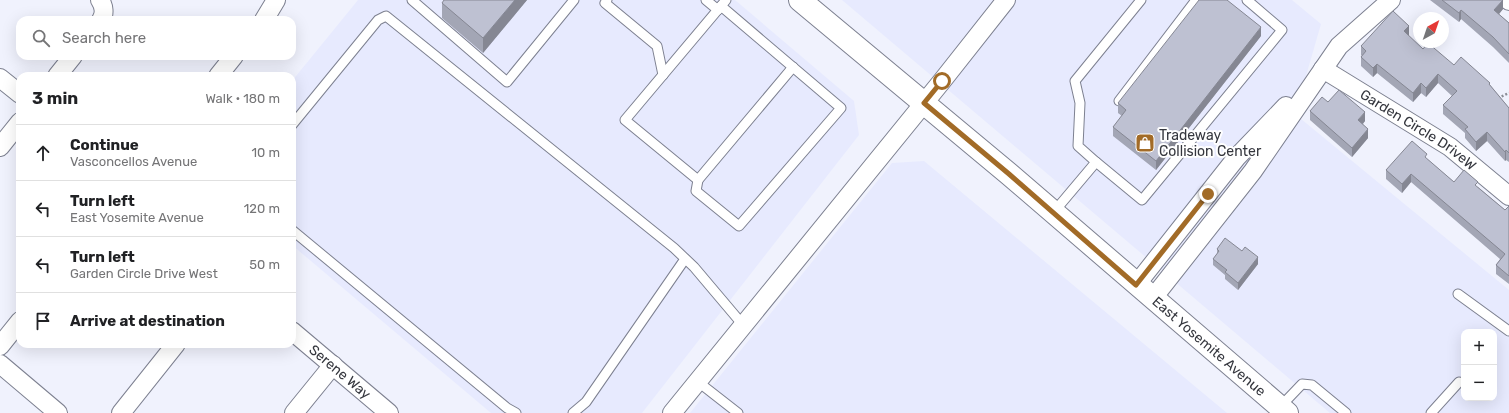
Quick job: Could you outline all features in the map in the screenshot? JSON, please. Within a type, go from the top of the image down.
[{"type":"main road","name":"East Yosemite Avenue","points":[[800,0],[924,103],[1284,410]]},
{"type":"street","points":[[266,16],[276,0]]},
{"type":"street","points":[[672,413],[1006,0]]},
{"type":"street","points":[[1153,298],[1253,170],[1340,46],[1392,0]]},
{"type":"street","points":[[60,72],[70,60]]},
{"type":"street","points":[[221,72],[231,60]]},
{"type":"street","points":[[1136,285],[1237,157],[1323,69]]},
{"type":"street","name":"Garden Circle DriveW","points":[[1323,69],[1450,147],[1509,196]]},
{"type":"street","points":[[0,78],[16,91]]},
{"type":"street","points":[[0,147],[16,127]]},
{"type":"street","points":[[0,346],[16,326]]},
{"type":"street","name":"Serene Way","points":[[296,334],[389,413]]},
{"type":"street","points":[[121,413],[173,348]]},
{"type":"street","points":[[0,364],[58,413]]},
{"type":"street","points":[[294,413],[332,365]]},
{"type":"lane","points":[[412,0],[507,82],[574,0]]},
{"type":"lane","points":[[608,0],[605,3],[657,46],[663,75]]},
{"type":"lane","points":[[706,0],[722,5],[841,108],[739,226],[696,191],[698,180],[793,67]]},
{"type":"lane","points":[[1142,0],[1075,80],[1080,103],[1078,146],[1142,200],[1282,30],[1247,0]]},
{"type":"lane","points":[[1119,101],[1196,0]]},
{"type":"lane","points":[[698,180],[625,120],[722,5]]},
{"type":"lane","points":[[296,120],[378,20],[386,16],[685,259],[743,325]]},
{"type":"lane","points":[[1053,213],[1096,162]]},
{"type":"lane","points":[[296,233],[506,408],[516,413]]},
{"type":"lane","points":[[573,413],[586,402],[685,259]]},
{"type":"lane","points":[[1458,294],[1509,331]]},
{"type":"lane","points":[[697,382],[738,413]]},
{"type":"lane","points":[[1431,413],[1459,382]]},
{"type":"lane","points":[[1284,410],[1302,384],[1312,385],[1346,413]]},
{"type":"path","points":[[1494,100],[1509,94]]},
{"type":"shaded area","points":[[358,0],[735,0],[854,101],[859,135],[642,413],[491,413],[296,248],[296,76]]},
{"type":"shaded area","points":[[842,0],[1292,0],[1321,24],[1295,114],[1509,290],[1509,413],[1330,413]]},
{"type":"shaded area","points":[[924,161],[1227,413],[690,413],[892,163]]},
{"type":"building","points":[[444,0],[515,0],[483,38],[442,3]]},
{"type":"building","points":[[1199,0],[1227,0],[1261,27],[1156,161],[1113,127],[1126,110],[1118,103]]},
{"type":"building","points":[[1442,0],[1503,0],[1494,10],[1509,23],[1509,54],[1493,37],[1461,10],[1459,13]]},
{"type":"building","points":[[1393,11],[1409,26],[1404,31],[1413,40],[1413,48],[1434,48],[1454,65],[1461,57],[1490,83],[1489,84],[1509,108],[1509,153],[1506,150],[1505,152],[1487,132],[1476,142],[1465,129],[1468,127],[1443,105],[1457,91],[1438,74],[1426,88],[1421,83],[1413,93],[1377,64],[1373,68],[1361,57],[1366,51],[1361,46]]},
{"type":"building","points":[[1339,90],[1365,112],[1358,120],[1368,129],[1352,148],[1310,111],[1322,97],[1328,102]]},
{"type":"building","points":[[1412,141],[1427,154],[1425,157],[1454,182],[1464,170],[1478,182],[1475,185],[1505,210],[1509,206],[1509,276],[1496,265],[1505,254],[1411,174],[1402,184],[1386,170]]},
{"type":"building","points":[[1225,238],[1242,251],[1245,247],[1258,257],[1238,283],[1225,272],[1227,270],[1213,259],[1219,251],[1217,249]]},
{"type":"place","name":"Tradeway Collision Center","points":[[1145,143]]},
{"type":"route","points":[[942,81],[924,103],[1009,174],[1136,285],[1208,194]]}]
